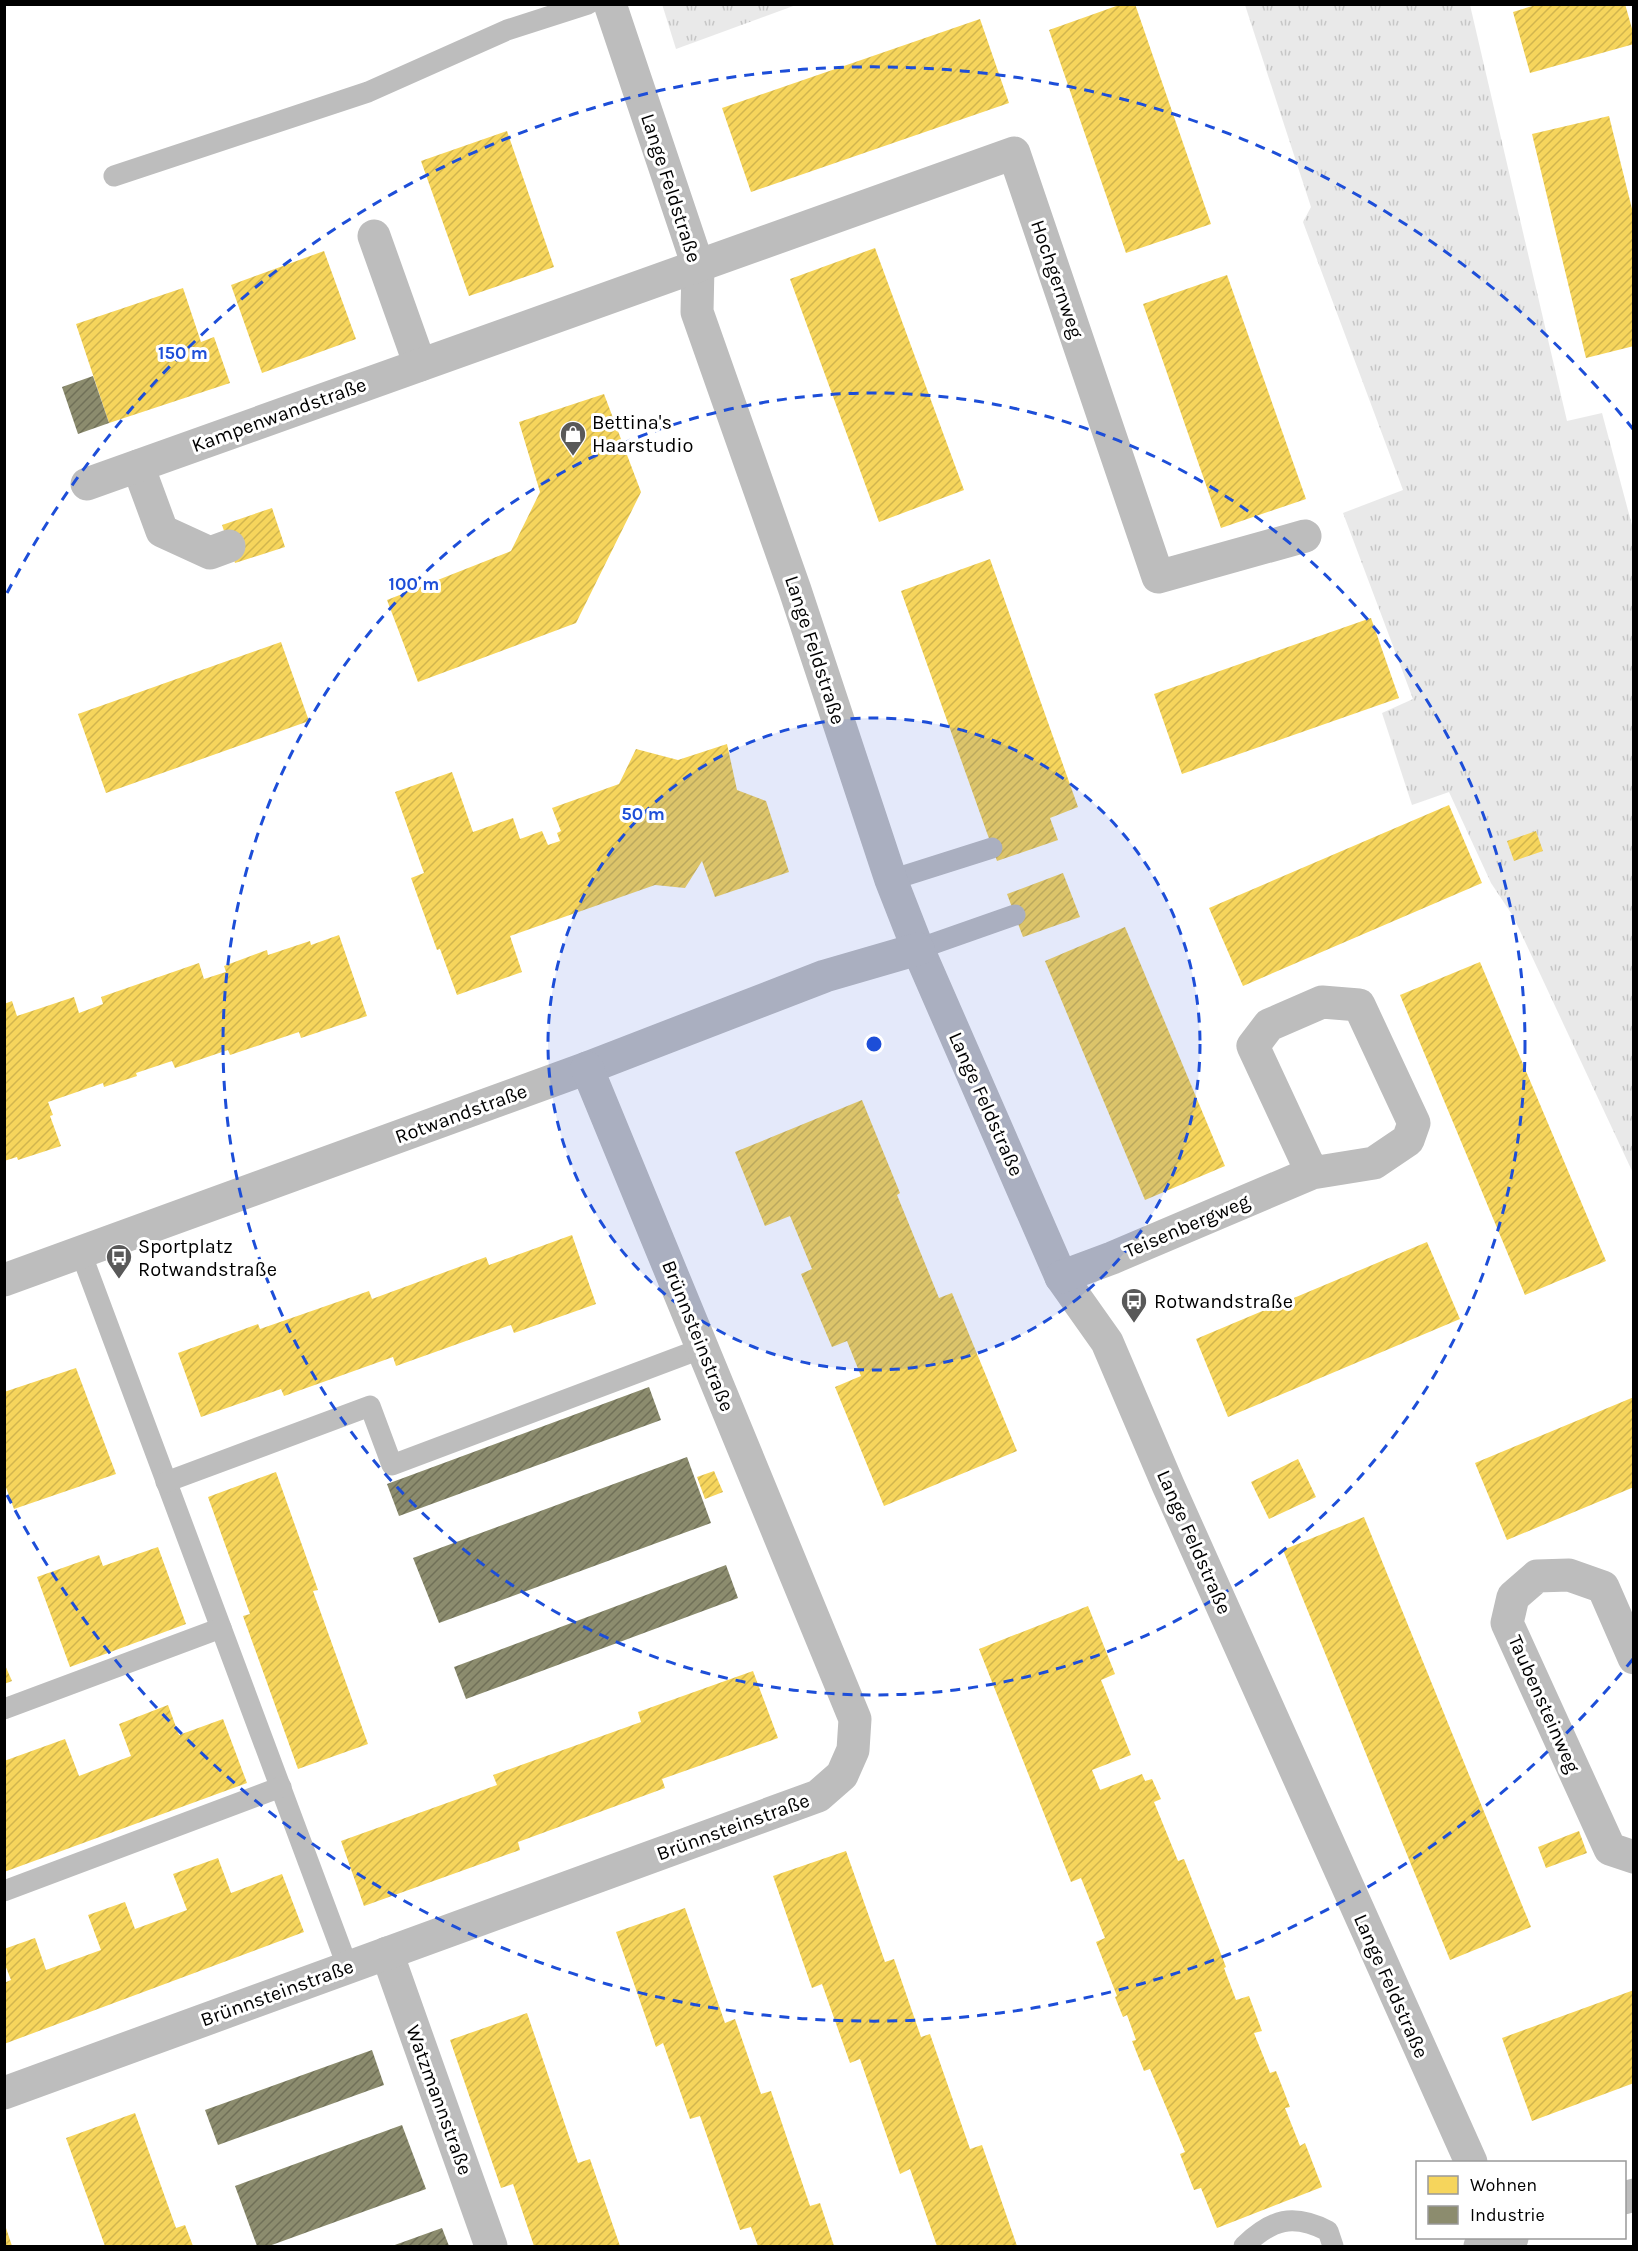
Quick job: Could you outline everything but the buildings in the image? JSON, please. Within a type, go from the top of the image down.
[{"type":"street","name":"Lange Feldstraße","points":[[610,4],[698,266],[697,312],[795,590],[891,880],[918,949],[1060,1277],[1107,1342],[1168,1485],[1470,2161]]},
{"type":"street","name":"Hochgernweg","points":[[698,266],[1014,153],[1158,577],[1305,536]]},
{"type":"street","points":[[374,236],[420,365]]},
{"type":"street","name":"Kampenwandstraße","points":[[87,484],[698,266]]},
{"type":"street","points":[[138,466],[162,531],[210,553],[230,546]]},
{"type":"street","name":"Rotwandstraße","points":[[4,1280],[587,1068],[825,976],[918,949]]},
{"type":"street","name":"Teisenbergweg","points":[[1060,1277],[1112,1258],[1312,1173],[1374,1163],[1408,1140],[1414,1123],[1359,1005],[1322,1002],[1269,1025],[1253,1046],[1312,1173]]},
{"type":"street","name":"Brünnsteinstraße","points":[[4,2093],[818,1796],[842,1775],[853,1750],[855,1719],[587,1068]]},
{"type":"street","name":"Taubensteinweg","points":[[1634,1658],[1603,1587],[1569,1575],[1537,1576],[1513,1597],[1507,1623],[1610,1849],[1634,1857]]},
{"type":"street","name":"Watzmannstraße","points":[[387,1953],[491,2247]]},
{"type":"lane","points":[[114,176],[368,92],[507,30],[588,4]]},
{"type":"lane","points":[[891,880],[992,848]]},
{"type":"lane","points":[[918,949],[1015,915]]},
{"type":"lane","points":[[81,1253],[348,1968]]},
{"type":"lane","points":[[166,1482],[370,1406],[392,1464],[702,1348]]},
{"type":"lane","points":[[4,1709],[221,1628]]},
{"type":"lane","points":[[4,1891],[281,1787]]},
{"type":"lane","points":[[1244,2247],[1268,2228],[1282,2222],[1300,2220],[1328,2231],[1333,2247]]},
{"type":"green space","points":[[662,4],[796,4],[796,5],[676,49]]},
{"type":"green space","points":[[1245,5],[1470,5],[1567,421],[1602,413],[1633,529],[1633,1173],[1513,916],[1491,883],[1449,792],[1412,805],[1382,713],[1413,699],[1343,513],[1403,490],[1303,222],[1311,207]]},
{"type":"place","name":"Bettina's Haarstudio","points":[[573,457]]},
{"type":"place","name":"Sportplatz Rotwandstraße","points":[[119,1280]]},
{"type":"place","name":"Rotwandstraße","points":[[1134,1324]]}]
